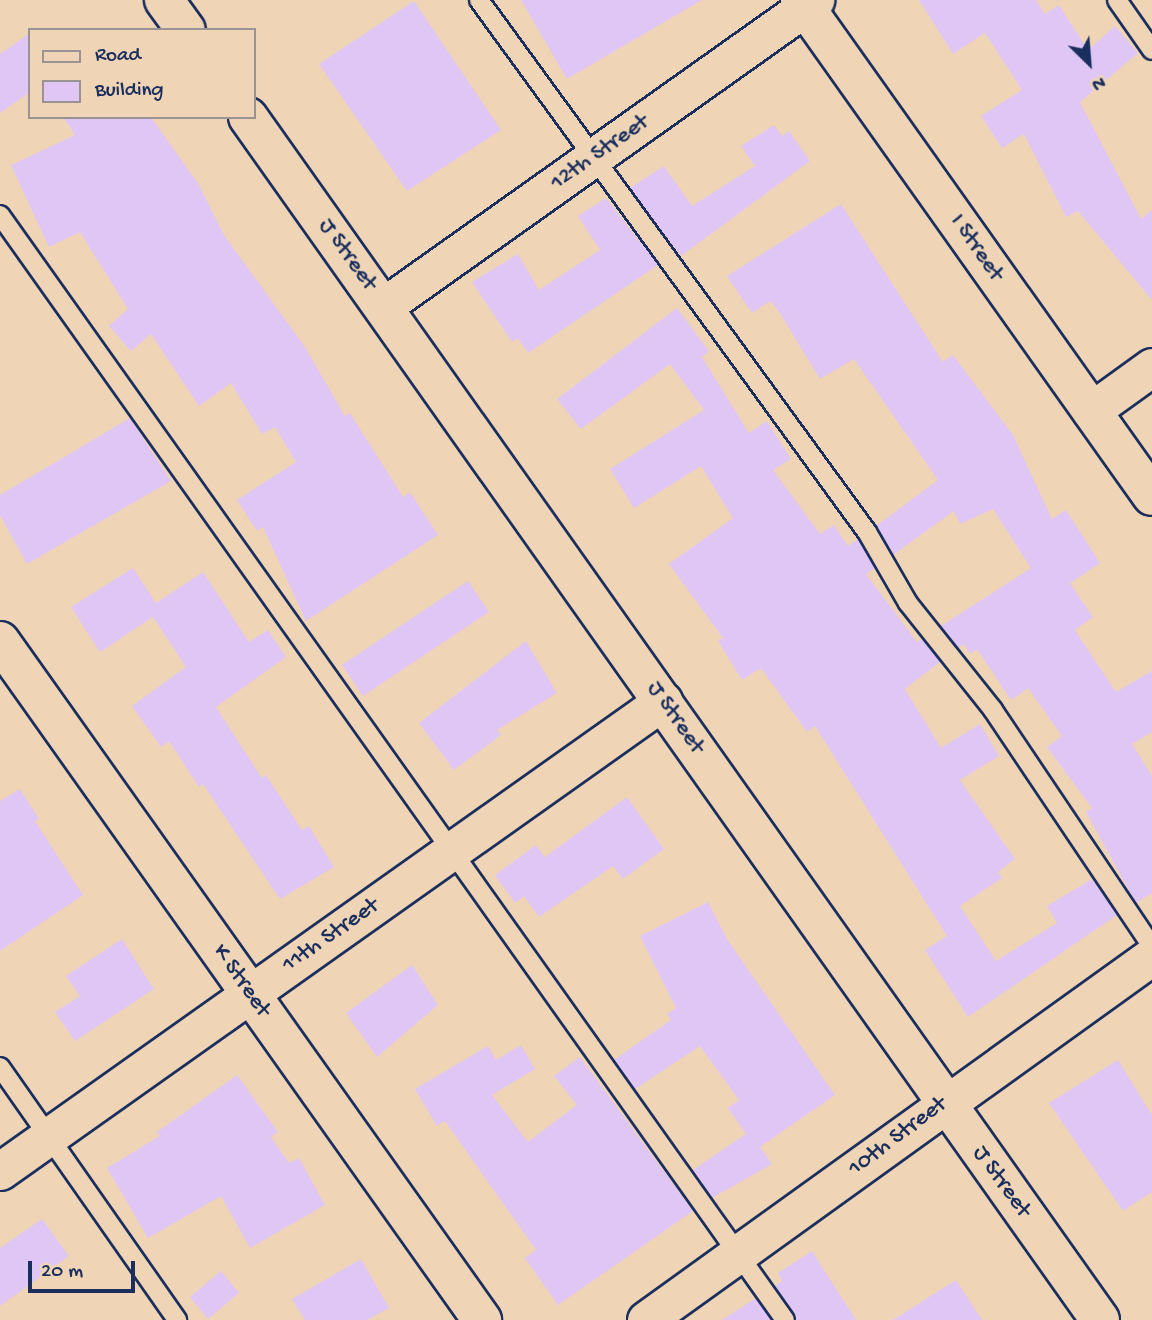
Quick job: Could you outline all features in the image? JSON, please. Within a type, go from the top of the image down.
[{"type":"street","points":[[164,0],[185,28]]},
{"type":"street","name":"12th Street","points":[[384,306],[592,160],[807,3]]},
{"type":"street","name":"I Street","points":[[807,3],[1152,496]]},
{"type":"street","name":"J Street","points":[[249,119],[1100,1320]]},
{"type":"street","points":[[1091,411],[1152,368]]},
{"type":"street","name":"K Street","points":[[0,640],[482,1320]]},
{"type":"street","name":"11th Street","points":[[0,1171],[663,701]]},
{"type":"street","name":"10th Street","points":[[646,1320],[739,1255],[944,1102],[1152,957]]},
{"type":"lane","points":[[479,0],[592,160],[620,187],[867,532],[908,603],[993,710],[1152,947]]},
{"type":"lane","points":[[1116,0],[1152,50]]},
{"type":"lane","points":[[0,215],[785,1320]]},
{"type":"lane","points":[[0,1068],[177,1320]]},
{"type":"building","points":[[521,0],[702,0],[567,79]]},
{"type":"building","points":[[919,0],[1036,0],[1045,14],[1059,5],[1088,50],[1115,26],[1138,53],[1080,102],[1141,219],[1152,210],[1152,300],[1078,211],[1066,217],[1024,134],[1002,148],[981,116],[1022,90],[985,33],[953,54]]},
{"type":"building","points":[[414,1],[501,130],[407,191],[319,64]]},
{"type":"building","points":[[28,34],[28,93],[0,113],[0,54]]},
{"type":"building","points":[[64,119],[152,119],[199,185],[224,235],[305,347],[345,416],[350,413],[403,497],[410,492],[438,535],[306,621],[263,527],[257,531],[237,500],[296,462],[275,427],[262,434],[231,383],[199,406],[151,334],[131,351],[109,326],[128,309],[80,232],[49,247],[11,165],[75,135]]},
{"type":"building","points":[[774,125],[782,136],[789,131],[810,161],[681,256],[630,188],[664,166],[692,206],[755,166],[741,146]]},
{"type":"building","points":[[606,198],[658,265],[528,353],[518,338],[512,342],[472,282],[518,254],[539,290],[600,250],[578,216]]},
{"type":"building","points":[[841,204],[943,362],[953,355],[1013,435],[1052,519],[1066,510],[1100,563],[1070,583],[1093,617],[1075,630],[1116,692],[1152,671],[1152,732],[1132,744],[1152,776],[1152,893],[1136,903],[1086,812],[1092,808],[1047,747],[1062,736],[1028,688],[1011,700],[977,649],[970,654],[964,644],[958,648],[941,626],[1031,568],[993,509],[960,524],[954,511],[893,555],[876,526],[938,480],[854,359],[820,379],[770,301],[752,313],[727,276]]},
{"type":"building","points":[[677,308],[709,351],[702,357],[749,433],[767,421],[791,459],[773,470],[820,534],[834,525],[848,546],[858,539],[875,568],[866,574],[917,642],[922,639],[940,662],[905,689],[941,748],[980,724],[999,756],[960,780],[1015,859],[998,872],[1002,878],[960,906],[996,961],[1057,923],[1047,906],[1092,879],[1117,915],[968,1017],[925,950],[947,936],[815,726],[807,732],[761,668],[742,680],[718,641],[723,638],[669,564],[733,518],[701,466],[634,508],[610,469],[704,410],[670,364],[581,429],[557,399]]},
{"type":"building","points":[[130,418],[171,481],[27,564],[0,515],[0,495]]},
{"type":"building","points":[[133,568],[156,603],[203,572],[249,642],[268,630],[286,657],[216,707],[262,778],[266,775],[302,830],[309,826],[334,867],[280,899],[203,784],[199,787],[169,741],[161,747],[132,706],[186,667],[153,617],[100,652],[71,607]]},
{"type":"building","points":[[468,581],[489,612],[363,696],[342,665]]},
{"type":"building","points":[[526,641],[557,693],[497,730],[501,735],[454,770],[419,723]]},
{"type":"building","points":[[20,789],[39,819],[35,821],[83,895],[0,951],[0,801]]},
{"type":"building","points":[[627,797],[664,849],[623,879],[613,866],[539,917],[524,896],[515,903],[495,875],[536,845],[545,857]]},
{"type":"building","points":[[708,902],[727,939],[835,1095],[760,1147],[772,1164],[712,1198],[693,1170],[746,1134],[728,1108],[739,1100],[700,1046],[635,1089],[614,1060],[671,1020],[667,1014],[676,1008],[640,936]]},
{"type":"building","points":[[122,939],[154,989],[75,1041],[55,1012],[80,996],[66,976]]},
{"type":"building","points":[[412,965],[438,1005],[377,1057],[346,1013]]},
{"type":"building","points":[[521,1045],[535,1069],[492,1095],[528,1142],[577,1105],[554,1076],[580,1057],[693,1211],[558,1305],[525,1258],[536,1250],[445,1121],[437,1126],[415,1089],[488,1046],[496,1060]]},
{"type":"building","points":[[1118,1060],[1152,1115],[1152,1192],[1123,1211],[1049,1103]]},
{"type":"building","points":[[237,1075],[278,1132],[271,1137],[289,1163],[299,1158],[325,1205],[250,1248],[221,1196],[148,1238],[107,1168],[160,1136],[157,1132]]},
{"type":"building","points":[[42,1219],[69,1256],[0,1306],[0,1248]]},
{"type":"building","points":[[812,1251],[856,1320],[796,1320],[775,1286],[782,1281],[778,1273]]},
{"type":"building","points":[[361,1259],[389,1308],[367,1320],[305,1320],[292,1299]]},
{"type":"building","points":[[221,1271],[239,1293],[208,1319],[190,1297]]},
{"type":"building","points":[[956,1280],[982,1320],[893,1320]]},
{"type":"building","points":[[756,1298],[771,1320],[722,1320]]}]
